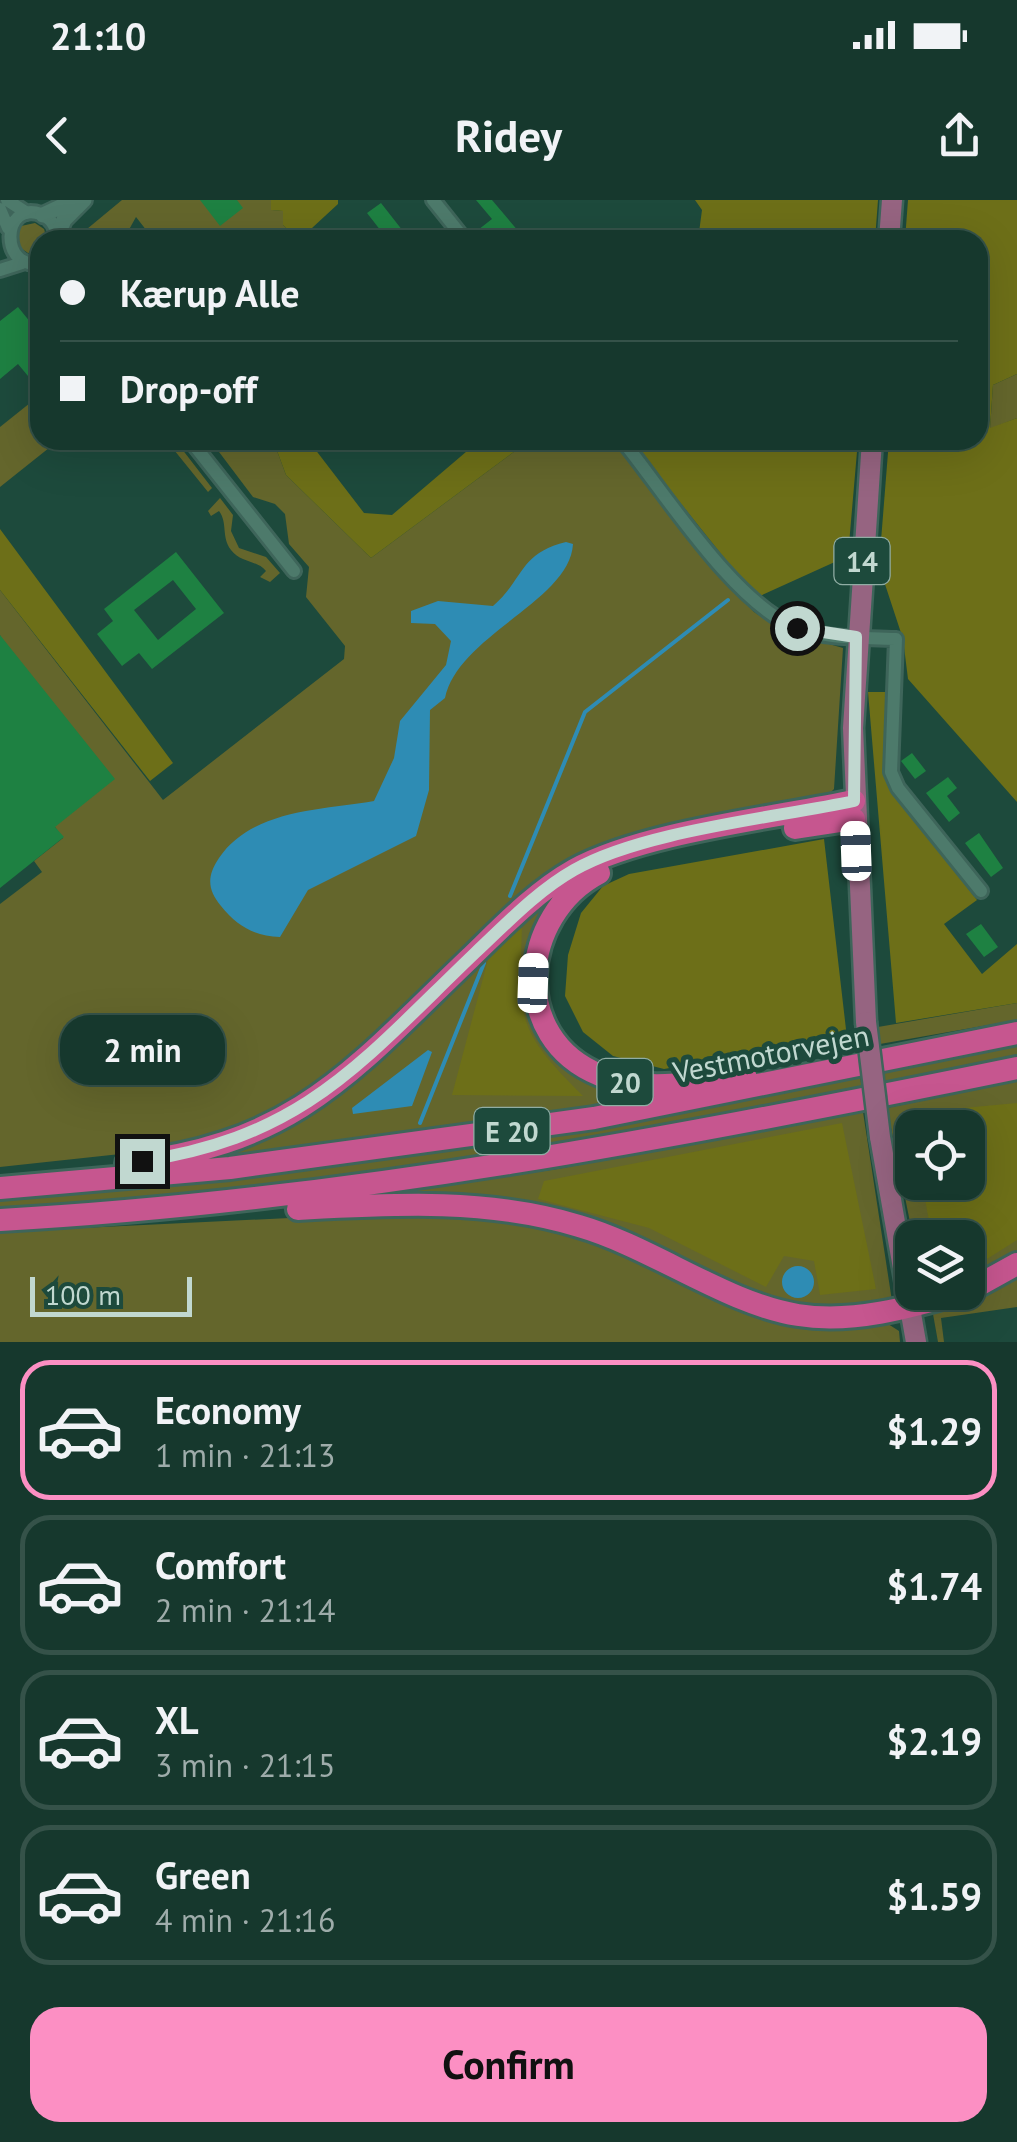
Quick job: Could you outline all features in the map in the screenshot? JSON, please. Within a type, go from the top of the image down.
[{"type":"highway","name":"20","points":[[854,810],[651,854],[582,882],[550,915],[537,946],[533,983],[552,1036],[584,1068],[620,1082],[649,1085],[1011,1034]]},
{"type":"highway","points":[[0,1174],[188,1154],[269,1127],[352,1071],[510,920],[573,871],[631,847],[854,810]]},
{"type":"highway","name":"Vestmotorvejen","points":[[0,1188],[249,1166],[594,1118],[1011,1034]]},
{"type":"highway","name":"E 20","points":[[0,1220],[334,1191],[566,1157],[1017,1068]]},
{"type":"highway","points":[[79,1216],[412,1204],[494,1208],[608,1236],[750,1300],[789,1313],[840,1316],[895,1309]]},
{"type":"highway","points":[[985,1282],[1017,1264]]},
{"type":"main road","points":[[890,230],[892,200]]},
{"type":"main road","name":"14","points":[[871,450],[856,637],[854,810],[866,1022],[895,1222]]},
{"type":"main road","name":"14","points":[[911,1310],[916,1342]]},
{"type":"street","points":[[7,200],[35,214],[51,230]]},
{"type":"street","points":[[8,228],[75,200]]},
{"type":"street","points":[[60,230],[64,220],[84,200]]},
{"type":"street","points":[[433,200],[457,230]]},
{"type":"street","points":[[0,208],[8,228],[3,249],[30,262]]},
{"type":"street","points":[[0,270],[30,265]]},
{"type":"street","points":[[198,450],[294,571]]},
{"type":"street","points":[[630,450],[737,585],[764,611],[814,633],[896,638],[891,772],[898,788],[981,891]]},
{"type":"shaded area","points":[[122,200],[271,200],[272,210],[283,211],[283,225],[288,230],[146,230],[136,217],[129,230],[87,229]]},
{"type":"shaded area","points":[[271,200],[338,200],[310,230],[288,230],[283,225],[283,211],[271,210]]},
{"type":"shaded area","points":[[695,200],[878,200],[876,230],[699,230],[702,210]]},
{"type":"shaded area","points":[[908,200],[1017,200],[1017,374],[993,385],[990,428],[1017,418],[1017,802],[908,679],[903,639],[879,566],[888,450],[988,450],[988,230],[906,230]]},
{"type":"shaded area","points":[[35,223],[44,229],[30,230],[30,253],[19,247],[16,236],[21,226]]},
{"type":"shaded area","points":[[1017,374],[1017,418],[990,429],[993,385]]},
{"type":"shaded area","points":[[30,403],[30,450],[46,450],[0,487],[0,427]]},
{"type":"shaded area","points":[[174,450],[183,450],[212,488],[208,492]]},
{"type":"shaded area","points":[[218,450],[277,450],[286,475],[371,558],[517,450],[628,450],[729,585],[754,612],[783,631],[843,648],[834,789],[824,799],[618,842],[288,1108],[176,1148],[0,1167],[0,904],[42,872],[34,861],[63,838],[55,827],[0,635],[0,590],[163,800],[344,659],[345,646],[306,597],[309,567],[289,544],[285,514],[275,504],[253,497]]},
{"type":"shaded area","points":[[277,450],[316,450],[364,513],[392,515],[468,450],[517,450],[371,558],[286,475]]},
{"type":"shaded area","points":[[638,450],[857,450],[848,556],[760,596],[741,579]]},
{"type":"shaded area","points":[[220,498],[233,515],[231,531],[239,548],[266,557],[280,573],[270,582],[260,577],[266,571],[262,567],[239,557],[228,545],[219,511],[211,516],[208,511]]},
{"type":"shaded area","points":[[0,529],[173,763],[150,781],[0,590]]},
{"type":"shaded area","points":[[868,692],[885,692],[889,787],[977,900],[944,924],[982,974],[1017,944],[1017,1003],[896,1023]]},
{"type":"shaded area","points":[[829,815],[641,853],[577,880],[529,982],[580,1071],[708,1087],[521,1119],[179,1163],[281,1126],[524,913],[612,858]]},
{"type":"shaded area","points":[[824,839],[847,1038],[664,1069],[613,1056],[583,1032],[565,996],[568,955],[581,913],[603,886],[629,874]]},
{"type":"shaded area","points":[[522,923],[521,981],[526,1019],[544,1053],[583,1096],[452,1095],[490,952]]},
{"type":"shaded area","points":[[1017,1003],[1017,1020],[880,1044],[878,1027]]},
{"type":"shaded area","points":[[1017,1041],[1017,1061],[885,1088],[882,1069]]},
{"type":"shaded area","points":[[860,1073],[862,1093],[405,1175],[0,1214],[0,1195]]},
{"type":"shaded area","points":[[1017,1081],[1017,1258],[985,1276],[985,1220],[910,1220],[906,1200],[985,1200],[985,1110],[895,1110],[895,1148],[887,1108]]},
{"type":"shaded area","points":[[1017,1103],[1017,1240],[985,1260],[985,1220],[929,1220],[925,1200],[985,1200],[985,1110],[942,1110]]},
{"type":"shaded area","points":[[863,1112],[892,1301],[835,1311],[773,1303],[638,1242],[361,1198],[557,1169]]},
{"type":"shaded area","points":[[842,1123],[876,1289],[820,1295],[814,1261],[784,1256],[766,1287],[649,1228],[538,1199],[544,1181]]},
{"type":"shaded area","points":[[372,1214],[498,1216],[585,1236],[703,1286],[885,1322],[899,1331],[900,1342],[0,1342],[0,1232]]},
{"type":"shaded area","points":[[1017,1278],[1017,1307],[941,1318],[944,1342],[938,1342],[933,1314],[945,1310],[985,1310],[985,1296]]},
{"type":"water","points":[[566,542],[573,544],[567,564],[554,583],[470,655],[454,676],[445,698],[430,710],[429,790],[416,836],[308,890],[280,937],[254,932],[233,919],[216,900],[210,882],[219,858],[233,842],[250,830],[290,814],[374,801],[394,758],[400,721],[446,665],[451,641],[435,624],[411,623],[411,611],[438,601],[493,606],[530,560]]},
{"type":"water","points":[[428,1050],[432,1052],[412,1106],[353,1114],[352,1108]]},
{"type":"water","points":[[798,1266],[809,1271],[814,1282],[809,1293],[798,1298],[787,1293],[782,1282],[787,1271]]},
{"type":"building","points":[[200,200],[237,200],[243,208],[220,226]]},
{"type":"building","points":[[476,200],[492,200],[517,230],[478,230],[492,219]]},
{"type":"building","points":[[381,203],[402,230],[380,230],[367,213]]},
{"type":"building","points":[[18,307],[30,322],[30,378],[18,364],[0,379],[0,321]]},
{"type":"building","points":[[176,552],[224,613],[152,669],[139,653],[122,666],[97,634],[113,621],[104,609]],"holes":[[[173,580],[196,609],[158,640],[134,610]]]},
{"type":"building","points":[[0,635],[115,779],[55,827],[64,837],[0,888]]},
{"type":"building","points":[[912,753],[926,771],[915,779],[901,761]]},
{"type":"building","points":[[948,777],[957,788],[947,796],[960,813],[949,822],[926,793]]},
{"type":"building","points":[[979,833],[1003,868],[991,877],[965,843]]},
{"type":"building","points":[[981,924],[998,947],[984,957],[966,934]]},
{"type":"waterway","points":[[510,896],[585,712],[728,600]]},
{"type":"waterway","points":[[420,1123],[484,963]]},
{"type":"route","points":[[142,1161],[213,1148],[269,1127],[296,1112],[352,1071],[510,920],[573,871],[631,847],[854,801],[856,637],[832,637],[797,628]]}]
